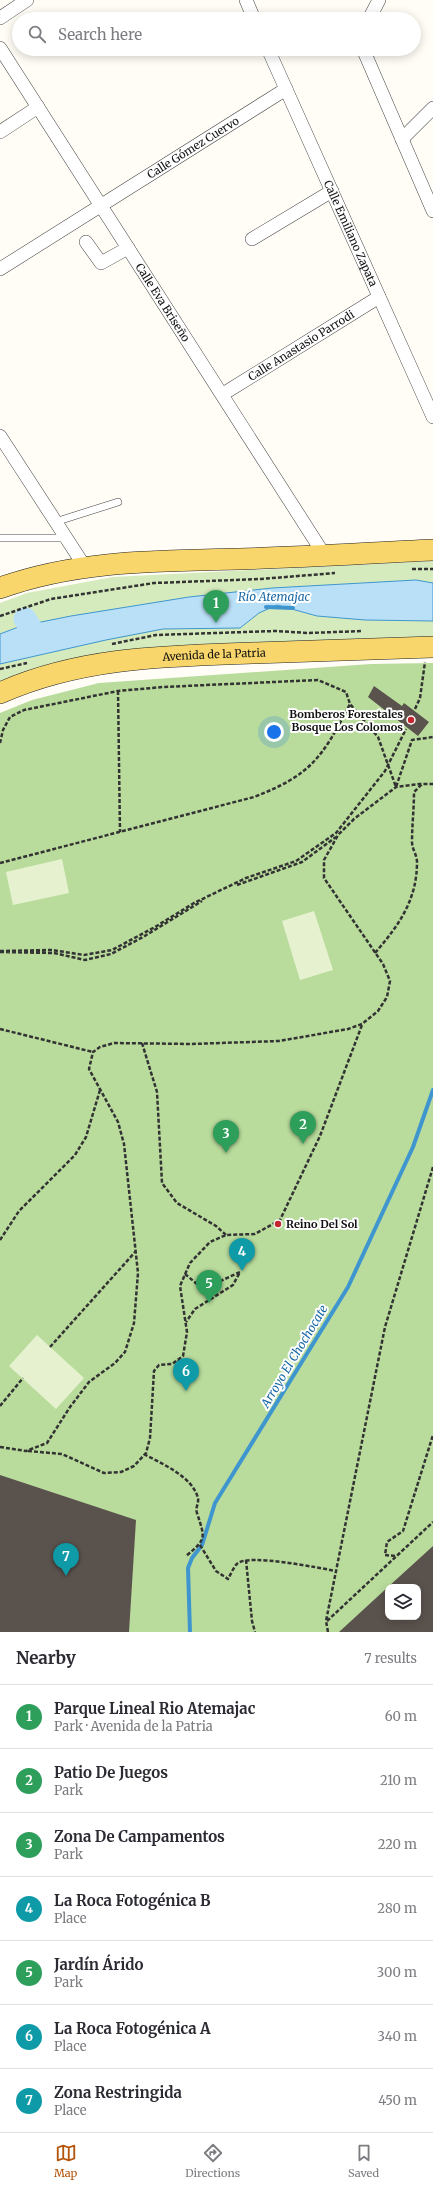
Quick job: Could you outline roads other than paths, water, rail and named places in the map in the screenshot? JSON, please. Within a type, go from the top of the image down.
[{"type":"main road","points":[[0,588],[16,582],[85,567],[133,562],[325,556],[433,550]]},
{"type":"main road","name":"Avenida de la Patria","points":[[0,694],[40,679],[96,664],[152,657],[429,648]]},
{"type":"street","points":[[0,18],[27,0]]},
{"type":"street","points":[[246,0],[251,12]]},
{"type":"street","points":[[373,12],[379,0]]},
{"type":"street","name":"Calle Eva Briseño","points":[[0,48],[223,394],[325,556]]},
{"type":"street","name":"Calle Emiliano Zapata","points":[[271,56],[433,417]]},
{"type":"street","points":[[366,56],[433,211]]},
{"type":"street","name":"Calle Gómez Cuervo","points":[[0,269],[100,204],[286,89]]},
{"type":"street","points":[[0,132],[38,107]]},
{"type":"street","points":[[402,139],[433,108]]},
{"type":"street","points":[[252,239],[332,192]]},
{"type":"street","points":[[86,242],[103,268],[128,248]]},
{"type":"street","name":"Calle Anastasio Parrodi","points":[[223,394],[379,297]]},
{"type":"street","points":[[0,436],[85,567]]},
{"type":"lane","points":[[55,522],[118,502]]},
{"type":"lane","points":[[0,538],[66,538]]},
{"type":"water","points":[[416,580],[433,583],[433,621],[365,620],[317,616],[277,605],[259,613],[240,628],[163,629],[106,640],[0,664],[0,634],[21,626],[71,616],[189,597],[272,588]]},
{"type":"waterway","name":"Río Atemajac","points":[[266,607],[293,608]]},
{"type":"waterway","points":[[25,619],[35,635]]},
{"type":"waterway","name":"Arroyo El Chochocate","points":[[190,1632],[188,1568],[192,1558],[202,1545],[215,1503],[348,1287],[413,1147],[433,1090]]},
{"type":"place","name":"Parque Lineal Rio Atemajac","points":[[216,623]]},
{"type":"place","name":"Bomberos Forestales Bosque Los Colomos","points":[[411,720]]},
{"type":"place","name":"Patio De Juegos","points":[[303,1144]]},
{"type":"place","name":"Zona De Campamentos","points":[[226,1153]]},
{"type":"place","name":"Reino Del Sol","points":[[278,1224]]},
{"type":"place","name":"La Roca Fotogénica B","points":[[242,1271]]},
{"type":"place","name":"Jardín Árido","points":[[209,1303]]},
{"type":"place","name":"La Roca Fotogénica A","points":[[186,1391]]},
{"type":"place","name":"Zona Restringida","points":[[66,1576]]}]
